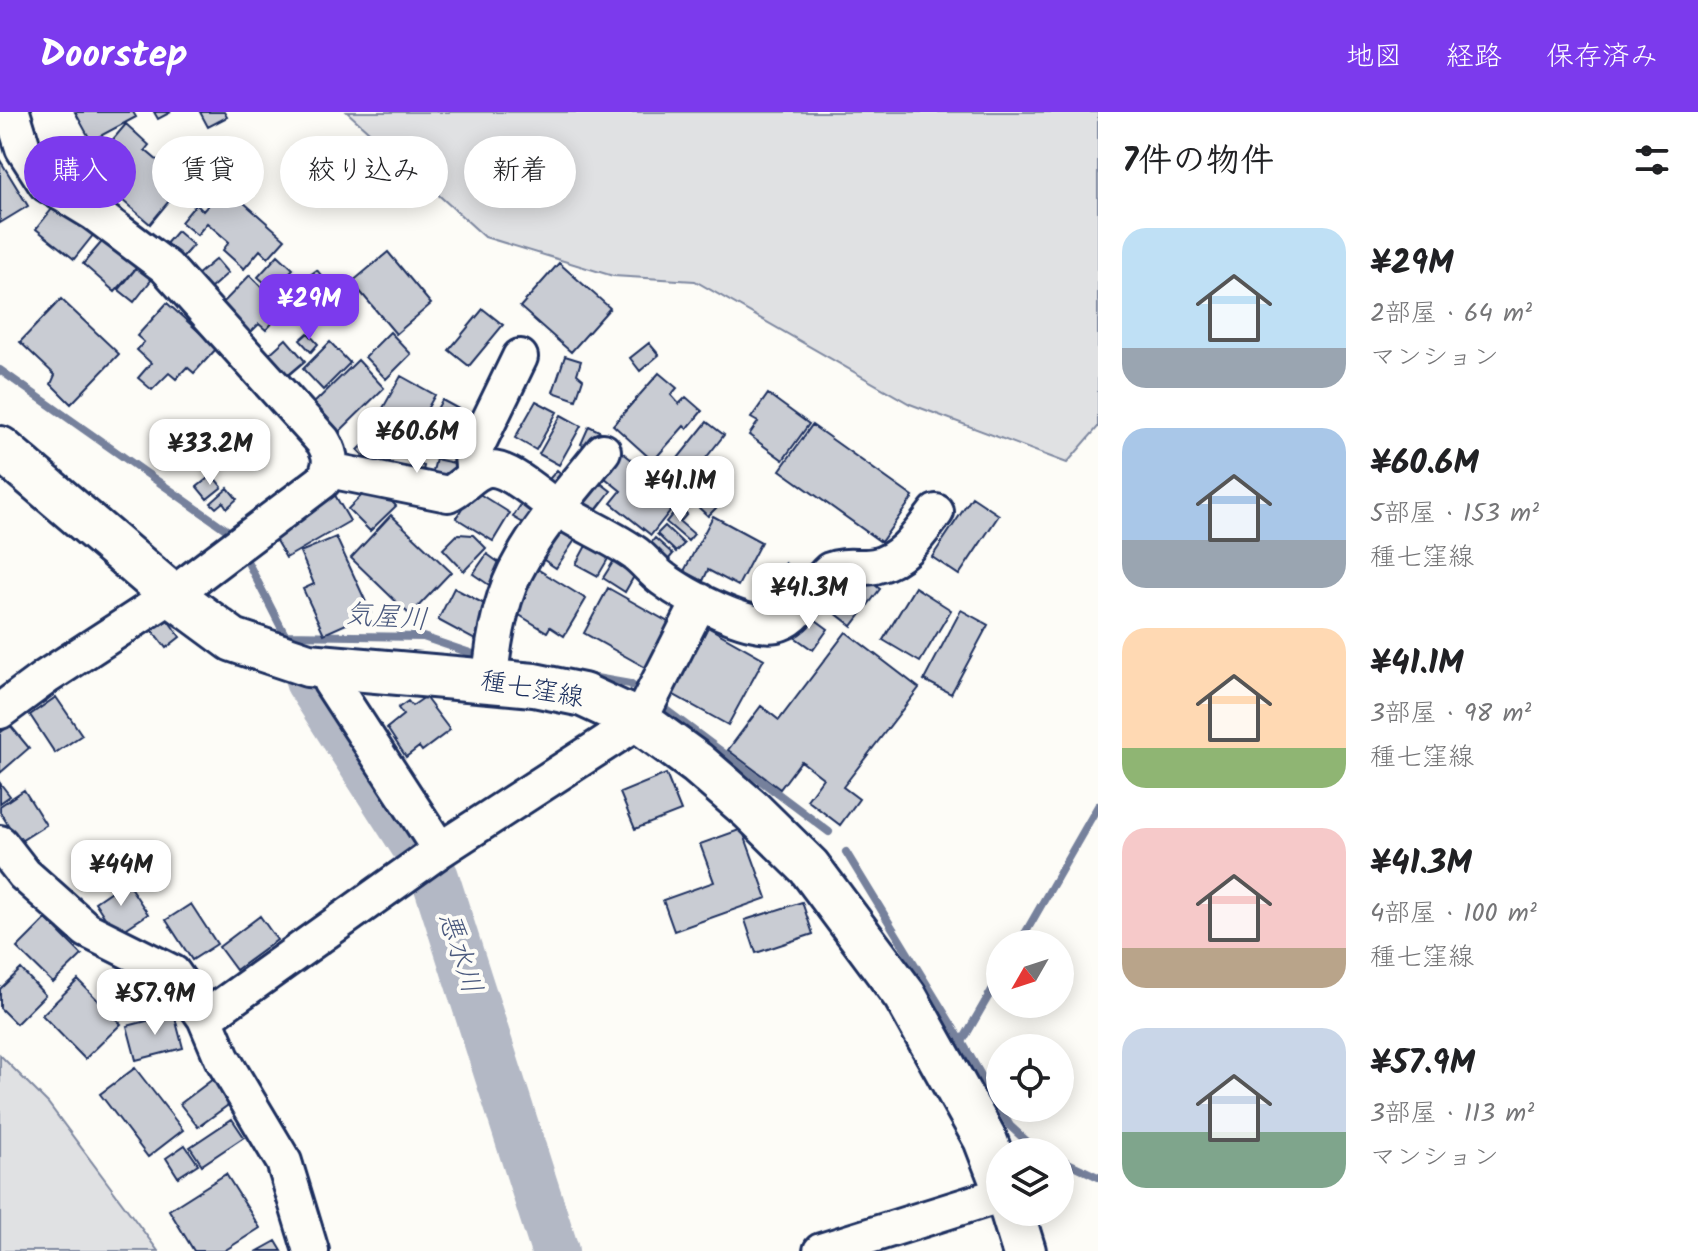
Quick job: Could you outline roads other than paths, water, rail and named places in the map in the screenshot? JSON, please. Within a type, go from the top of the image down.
[{"type":"main road","name":"種七窪線","points":[[0,448],[172,595],[233,640],[308,665],[491,667],[534,685],[648,703],[697,763],[809,867],[905,996],[986,1142]]},
{"type":"main road","points":[[1016,1226],[1024,1251]]},
{"type":"street","points":[[0,711],[46,677],[172,595],[323,481],[329,470],[331,455],[323,441],[166,267],[94,213],[46,184],[23,148],[12,112]]},
{"type":"street","points":[[477,473],[472,456],[520,357]]},
{"type":"street","points":[[491,667],[503,603],[520,562],[603,451]]},
{"type":"street","points":[[329,470],[448,494],[458,490],[477,473],[488,469],[498,470],[519,480],[558,509],[635,554],[663,580],[700,601],[756,624],[774,625],[785,621],[830,570],[874,567],[888,561],[906,549],[936,512]]},
{"type":"street","points":[[205,1018],[648,703],[700,601]]},
{"type":"street","points":[[329,667],[330,681],[429,858]]},
{"type":"street","points":[[0,843],[24,874],[87,930],[173,973],[205,1018],[222,1058],[284,1162],[311,1251]]},
{"type":"street","points":[[821,1251],[986,1199]]},
{"type":"waterway","name":"気屋川","points":[[0,370],[234,535]]},
{"type":"waterway","name":"気屋川","points":[[242,551],[285,635],[423,637],[485,658]]},
{"type":"waterway","name":"気屋川","points":[[585,676],[630,684],[644,694]]},
{"type":"waterway","name":"悪水川","points":[[309,681],[435,877],[555,1251]]},
{"type":"waterway","name":"気屋川","points":[[658,704],[829,832]]},
{"type":"waterway","points":[[1027,930],[1098,806]]},
{"type":"waterway","name":"気屋川","points":[[846,852],[1010,1126],[1023,1138]]},
{"type":"waterway","points":[[962,1042],[986,1000]]},
{"type":"waterway","name":"気屋川","points":[[1074,1166],[1098,1177]]}]
